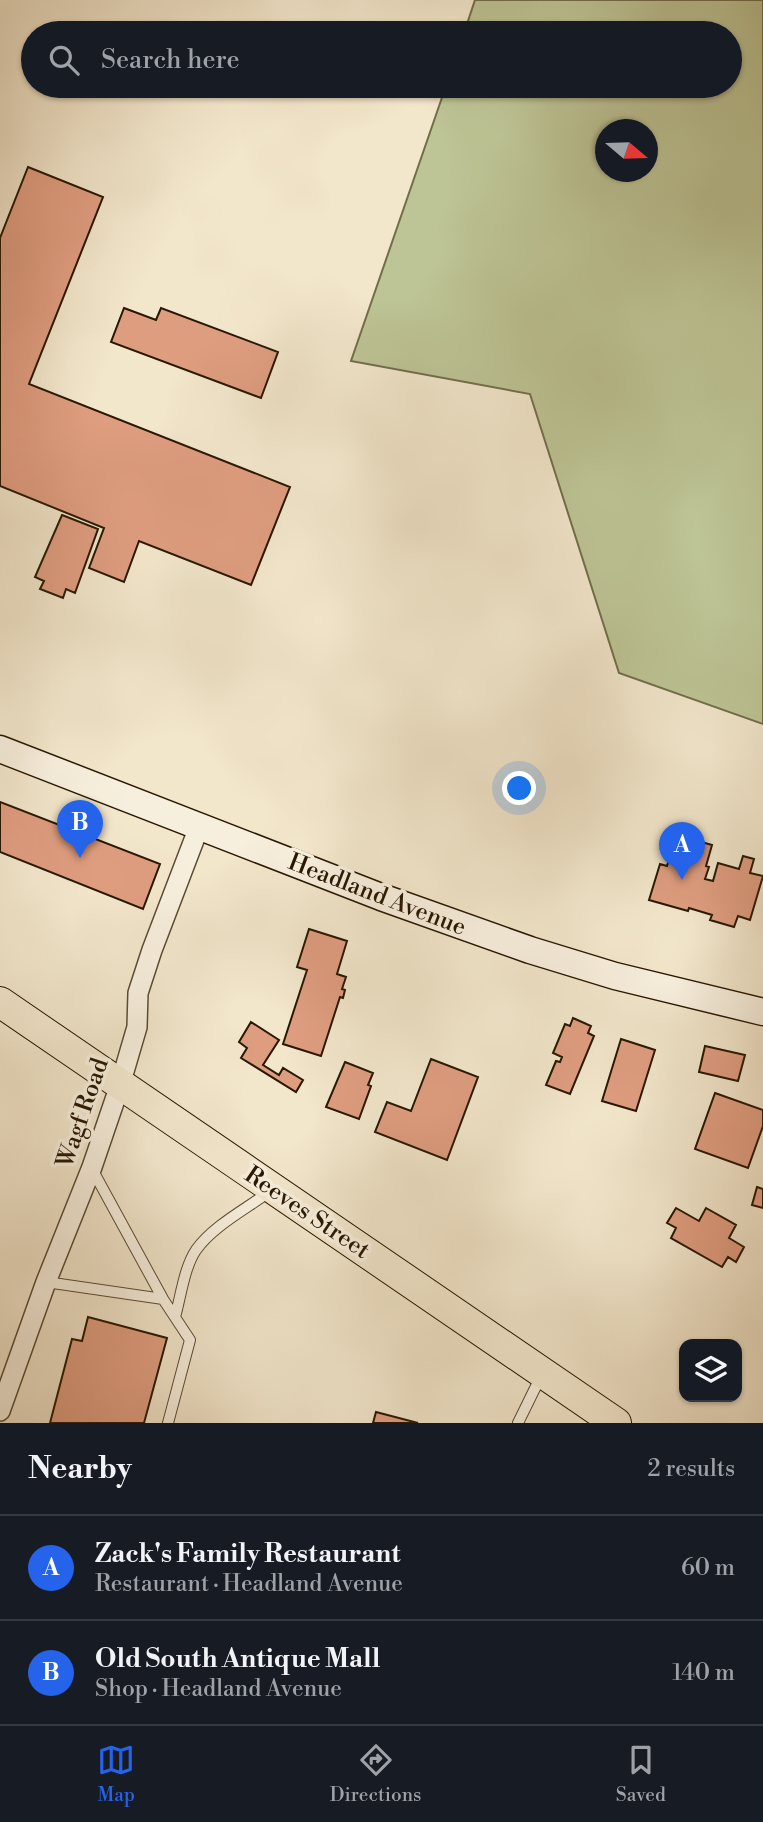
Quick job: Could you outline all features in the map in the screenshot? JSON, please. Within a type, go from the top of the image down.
[{"type":"main road","name":"Headland Avenue","points":[[0,749],[381,897],[530,950],[628,979],[763,1012]]},
{"type":"main road","name":"Reeves Street","points":[[0,1002],[616,1423]]},
{"type":"street","name":"Wagf Road","points":[[0,1411],[120,1085],[137,1027],[138,993],[199,827]]},
{"type":"lane","points":[[92,1167],[163,1299],[190,1340],[168,1423]]},
{"type":"lane","points":[[175,1317],[196,1250],[214,1232],[272,1190]]},
{"type":"lane","points":[[46,1282],[163,1299]]},
{"type":"lane","points":[[518,1423],[542,1373]]},
{"type":"green space","points":[[475,0],[763,0],[763,724],[619,673],[530,394],[351,361],[442,98],[742,98],[742,21],[468,21]]},
{"type":"building","points":[[28,167],[103,197],[29,384],[290,487],[251,585],[139,541],[124,582],[89,568],[104,528],[0,486],[0,238]]},
{"type":"building","points":[[124,308],[156,320],[161,308],[278,352],[261,398],[111,342]]},
{"type":"building","points":[[62,515],[98,529],[75,593],[66,589],[63,598],[40,589],[44,581],[35,577]]},
{"type":"building","points":[[0,802],[160,864],[143,909],[0,852]]},
{"type":"building","points":[[676,835],[712,845],[705,879],[713,881],[718,863],[739,869],[743,856],[754,859],[750,873],[763,876],[750,920],[738,916],[734,927],[710,920],[712,915],[649,900],[660,864],[667,866]]},
{"type":"building","points":[[309,929],[347,941],[337,974],[346,977],[342,989],[345,990],[343,998],[340,997],[321,1056],[283,1044],[307,970],[297,967]]},
{"type":"building","points":[[573,1018],[591,1026],[588,1033],[594,1036],[570,1094],[546,1085],[556,1061],[560,1062],[562,1057],[553,1053],[565,1024],[570,1026]]},
{"type":"building","points":[[251,1022],[279,1040],[263,1065],[279,1075],[283,1068],[303,1080],[296,1092],[241,1058],[247,1048],[239,1042]]},
{"type":"building","points":[[621,1039],[655,1050],[636,1111],[602,1101]]},
{"type":"building","points":[[705,1046],[745,1055],[738,1081],[699,1072]]},
{"type":"building","points":[[431,1059],[478,1077],[447,1160],[375,1132],[387,1102],[411,1111]]},
{"type":"building","points":[[345,1062],[373,1073],[359,1119],[326,1107]]},
{"type":"building","points":[[715,1093],[763,1110],[763,1126],[748,1168],[695,1149]]},
{"type":"building","points":[[757,1187],[763,1189],[763,1208],[752,1205]]},
{"type":"building","points":[[676,1208],[699,1221],[706,1208],[736,1225],[729,1238],[744,1247],[736,1262],[728,1257],[722,1267],[671,1238],[676,1228],[667,1223]]},
{"type":"building","points":[[88,1317],[167,1338],[144,1423],[50,1423],[72,1339],[82,1341]]},
{"type":"building","points":[[376,1412],[418,1423],[373,1423]]},
{"type":"place","name":"Old South Antique Mall","points":[[80,858]]},
{"type":"place","name":"Zack's Family Restaurant","points":[[682,880]]}]
